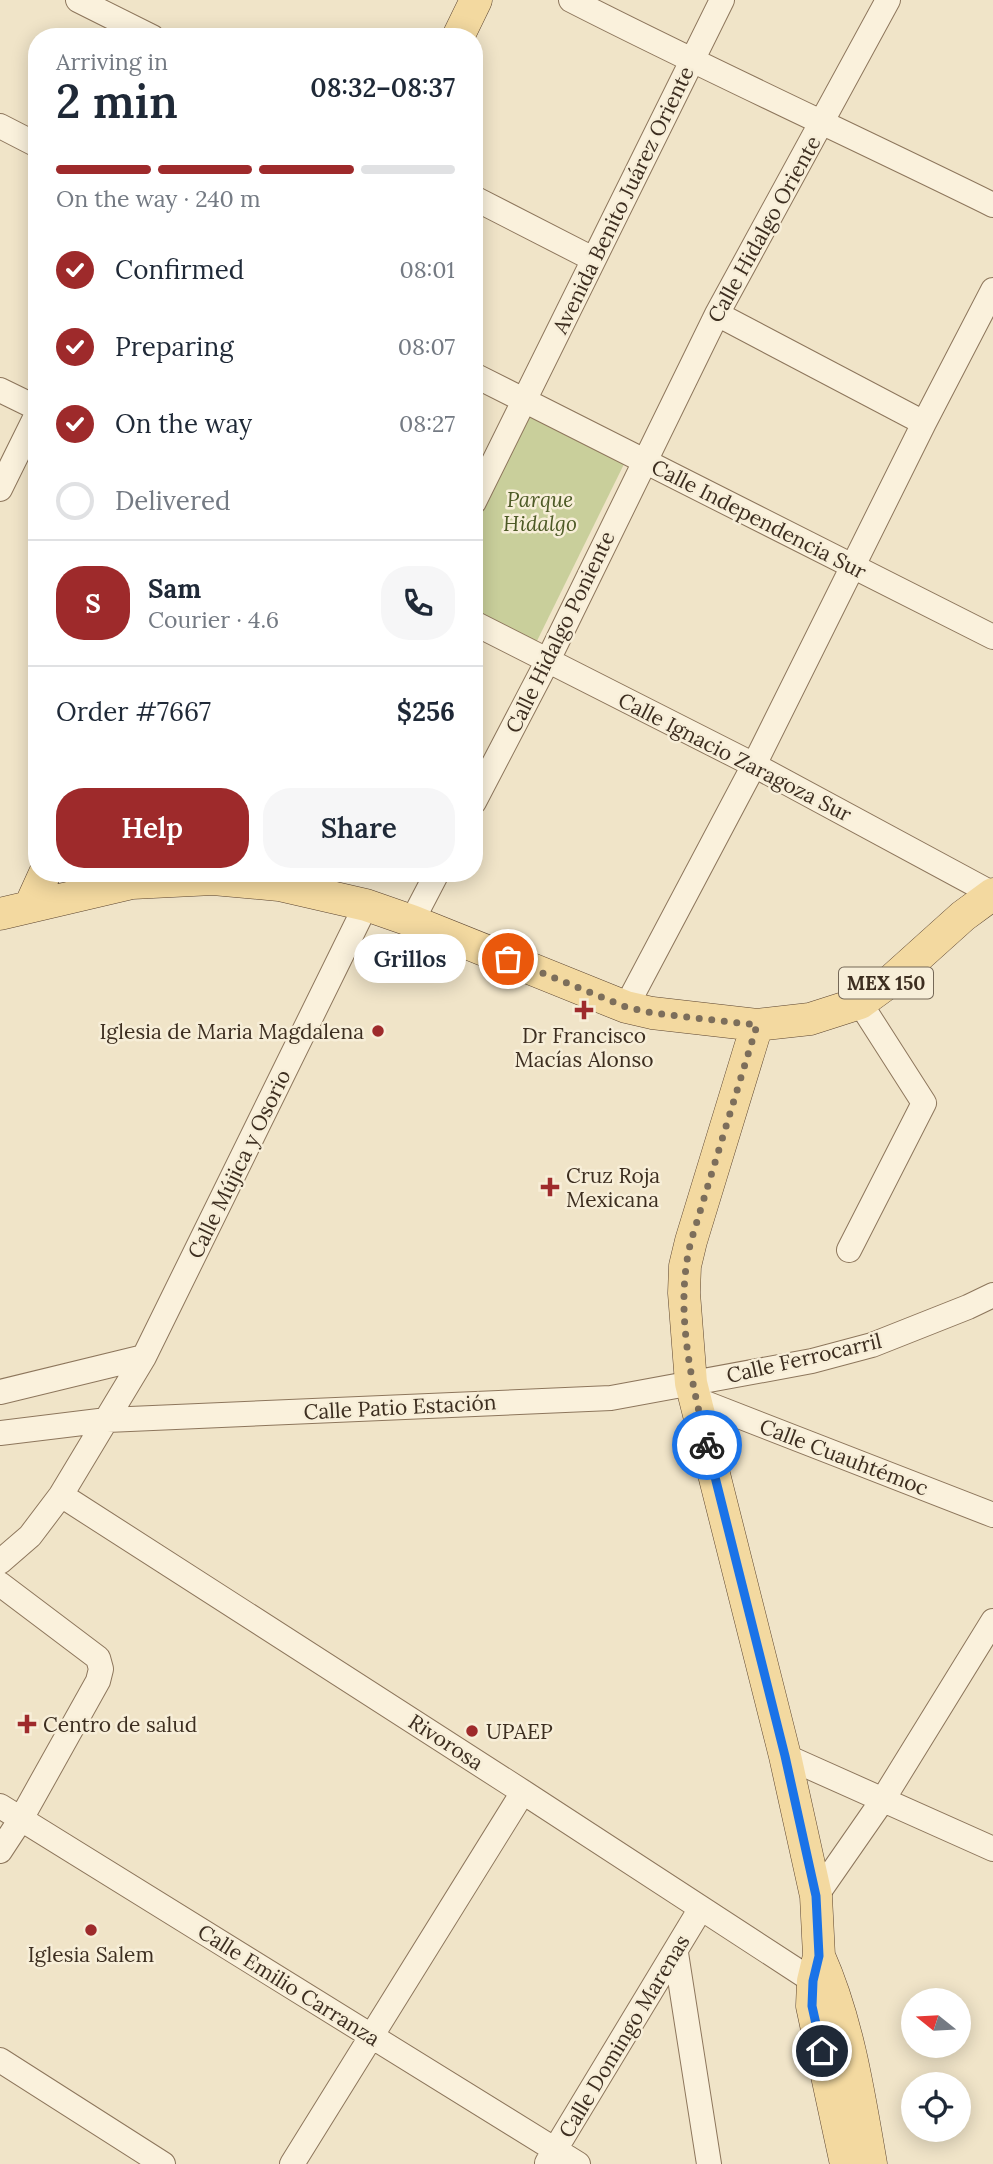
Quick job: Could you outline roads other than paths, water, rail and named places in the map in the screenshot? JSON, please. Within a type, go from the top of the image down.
[{"type":"main road","points":[[462,28],[476,0]]},
{"type":"main road","points":[[30,906],[41,882]]},
{"type":"main road","name":"MEX 150","points":[[0,914],[132,883],[152,882]]},
{"type":"main road","name":"MEX 150","points":[[292,882],[412,921],[626,1007],[652,1013],[757,1025],[810,1019],[860,1003],[893,979],[963,916],[993,894]]},
{"type":"main road","points":[[757,1025],[688,1253],[684,1293],[693,1391],[785,1756],[816,1896],[821,1974],[845,2095],[871,2164]]},
{"type":"main road","points":[[845,2095],[846,2164]]},
{"type":"street","points":[[78,0],[134,28]]},
{"type":"street","points":[[571,0],[692,62],[993,205]]},
{"type":"street","name":"Avenida Benito Juárez Oriente","points":[[483,484],[722,0]]},
{"type":"street","name":"Calle Hidalgo Oriente","points":[[644,460],[717,314],[888,0]]},
{"type":"street","points":[[0,125],[28,140]]},
{"type":"street","points":[[483,203],[593,259]]},
{"type":"street","points":[[626,1007],[754,765],[993,290]]},
{"type":"street","points":[[717,314],[924,423]]},
{"type":"street","name":"Calle Independencia Sur","points":[[483,379],[993,637]]},
{"type":"street","points":[[0,390],[28,404]]},
{"type":"street","points":[[0,489],[28,432]]},
{"type":"street","name":"Calle Hidalgo Poniente","points":[[483,785],[548,660],[644,460]]},
{"type":"street","name":"Calle Ignacio Zaragoza Sur","points":[[483,628],[754,765],[993,894]]},
{"type":"street","points":[[412,921],[432,882]]},
{"type":"street","name":"Calle Mújica y Osorio","points":[[0,1562],[30,1536],[61,1494],[144,1357],[366,905]]},
{"type":"street","points":[[849,1250],[924,1103],[860,1003]]},
{"type":"street","name":"Calle Ferrocarril","points":[[693,1391],[872,1345],[993,1295]]},
{"type":"street","points":[[0,1392],[144,1357]]},
{"type":"street","name":"Calle Patio Estación","points":[[107,1420],[611,1398],[693,1391]]},
{"type":"street","name":"Calle Cuauhtémoc","points":[[693,1391],[993,1515]]},
{"type":"street","points":[[0,1433],[107,1420]]},
{"type":"street","name":"Rivorosa","points":[[61,1494],[701,1908],[821,1974]]},
{"type":"street","points":[[0,1584],[98,1658],[101,1669],[98,1681],[10,1813],[0,1851]]},
{"type":"street","points":[[816,1896],[883,1801],[993,1621]]},
{"type":"street","points":[[785,1756],[993,1849]]},
{"type":"street","points":[[292,2164],[523,1792]]},
{"type":"street","name":"Calle Emilio Carranza","points":[[10,1813],[373,2036],[551,2157],[578,2164]]},
{"type":"street","name":"Calle Domingo Marenas","points":[[551,2157],[701,1908]]},
{"type":"street","points":[[676,1953],[709,2164]]},
{"type":"street","points":[[0,2060],[163,2164]]},
{"type":"place","name":"Grillos","points":[[508,959]]},
{"type":"place","name":"Dr Francisco Macías Alonso","points":[[584,1010]]},
{"type":"place","name":"Iglesia de Maria Magdalena","points":[[378,1031]]},
{"type":"place","name":"Cruz Roja Mexicana","points":[[550,1187]]},
{"type":"place","name":"Centro de salud","points":[[27,1724]]},
{"type":"place","name":"UPAEP","points":[[472,1731]]},
{"type":"place","name":"Iglesia Salem","points":[[91,1930]]},
{"type":"park label","name":"Parque Hidalgo","points":[[540,511]]}]
